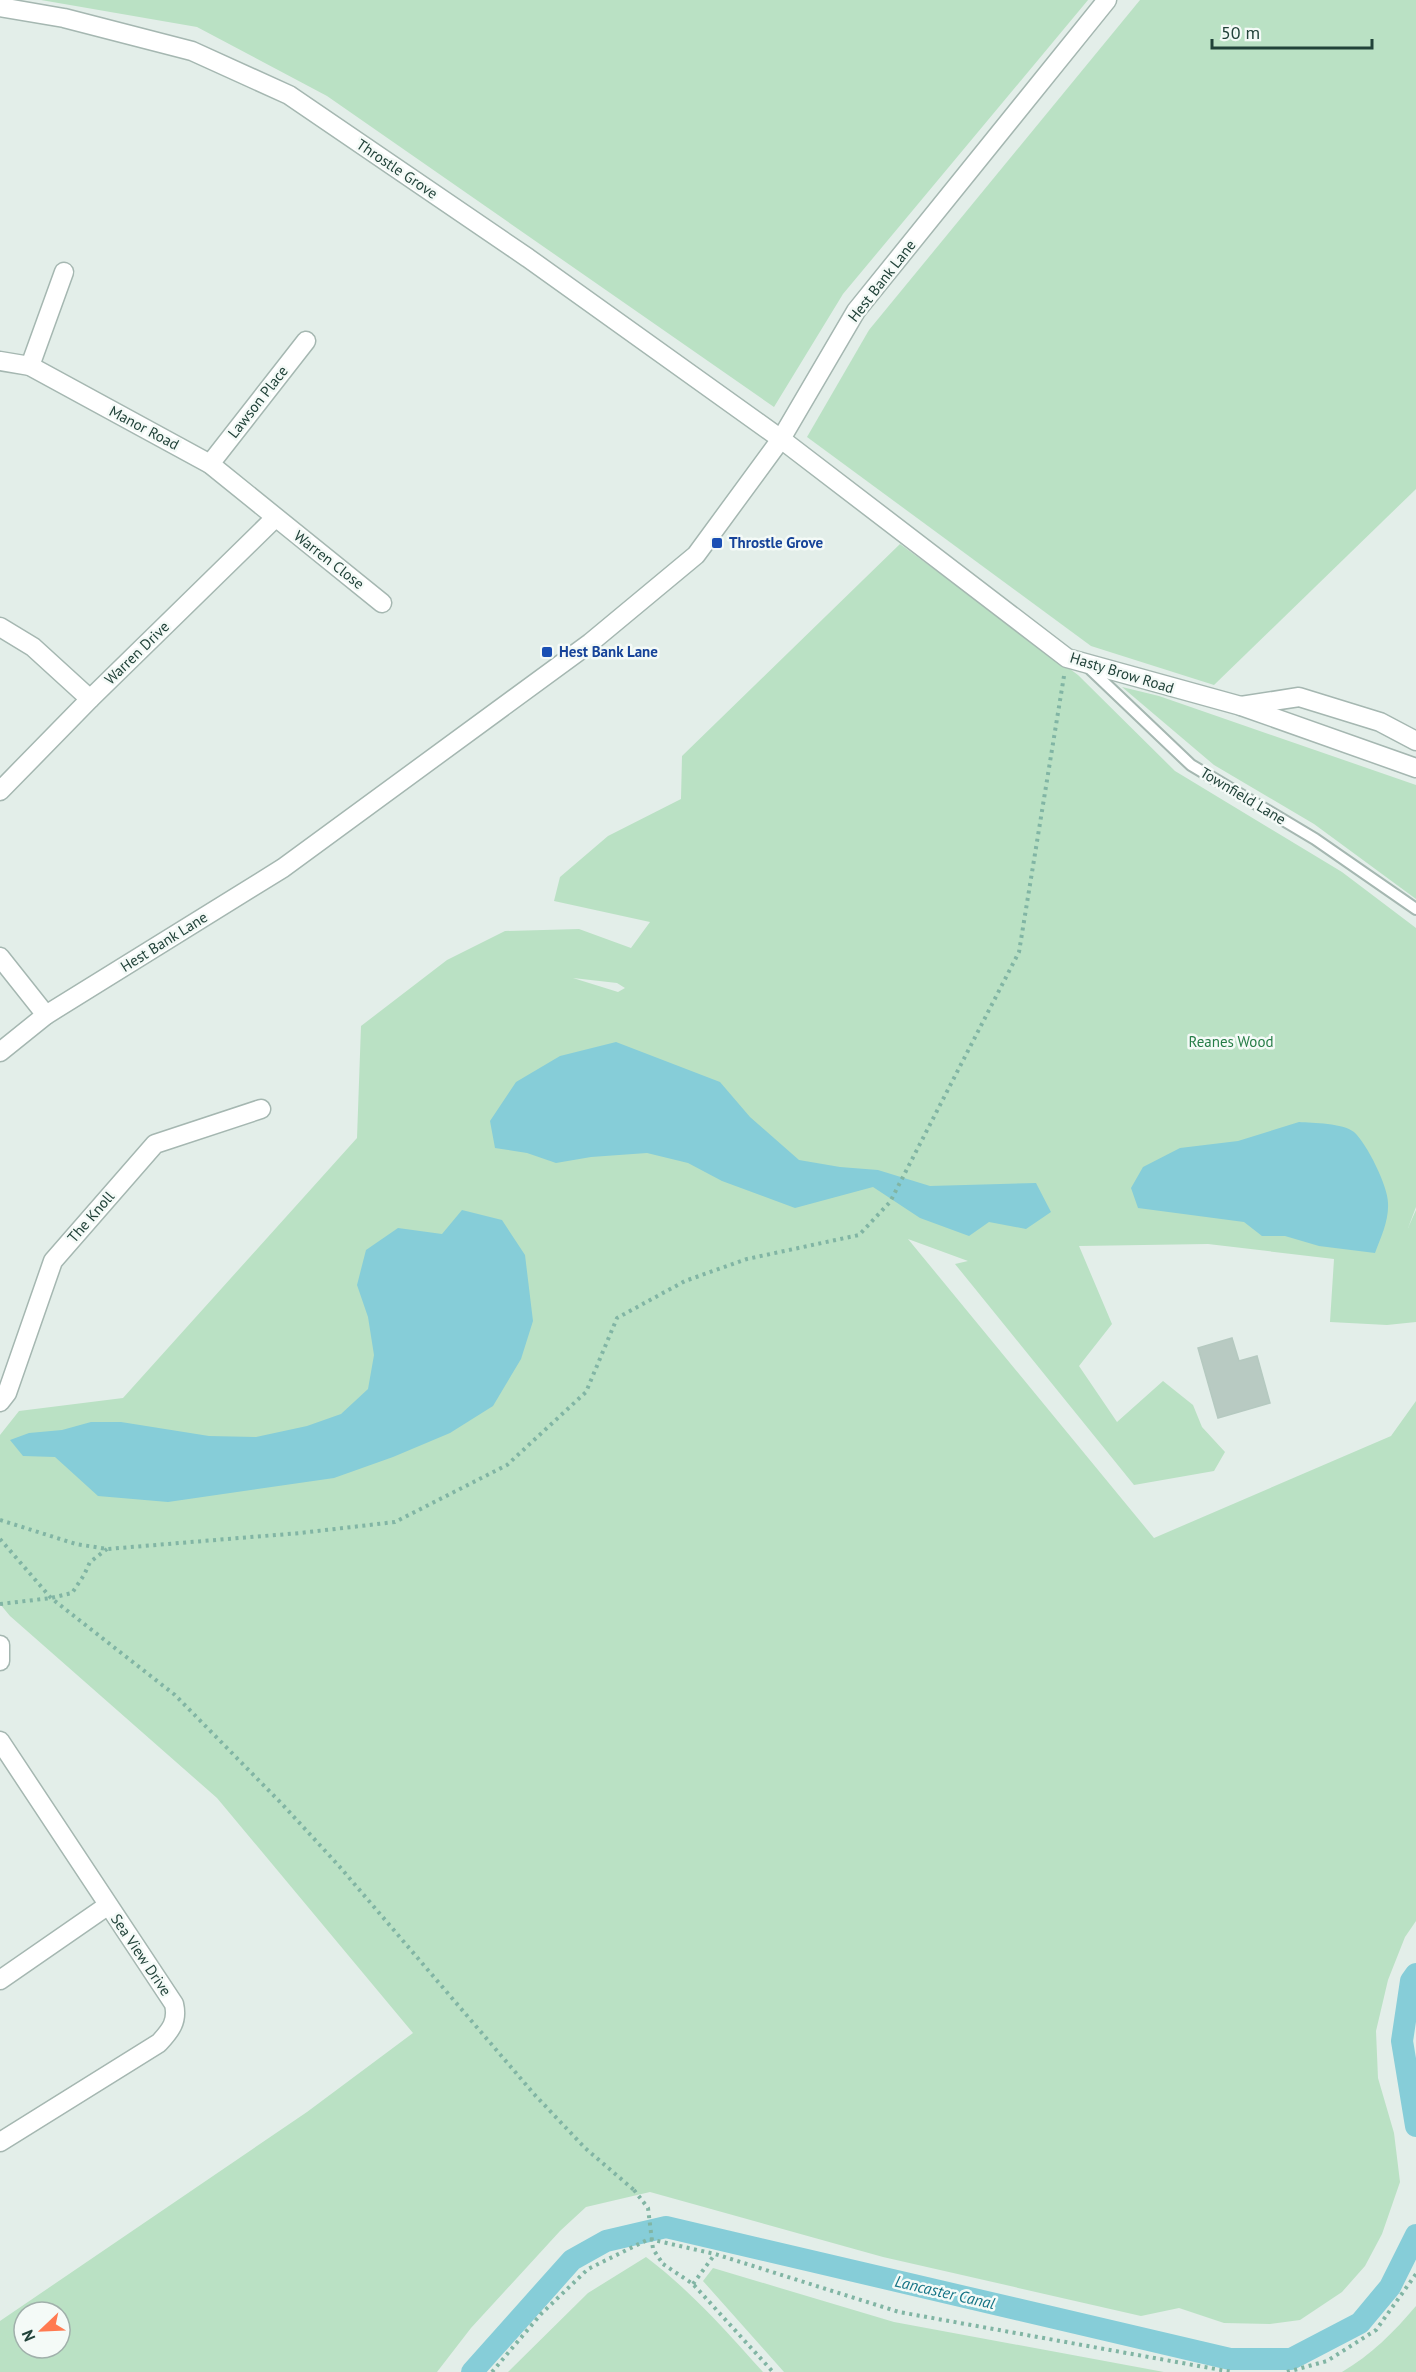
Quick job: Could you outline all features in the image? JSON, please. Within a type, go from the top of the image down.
[{"type":"street","name":"Hest Bank Lane","points":[[0,1052],[46,1015],[283,868],[590,643],[696,555],[781,439],[856,311],[1107,0]]},
{"type":"street","name":"Throstle Grove","points":[[0,7],[64,18],[192,51],[289,95],[528,258],[781,439]]},
{"type":"street","points":[[30,366],[64,272]]},
{"type":"street","name":"Lawson Place","points":[[210,464],[306,341]]},
{"type":"street","name":"Manor Road","points":[[0,361],[30,366],[210,464],[275,518]]},
{"type":"street","name":"Hasty Brow Road","points":[[781,439],[1076,661],[1241,706],[1416,768]]},
{"type":"street","name":"Warren Close","points":[[275,518],[382,603]]},
{"type":"street","name":"Warren Drive","points":[[0,791],[90,699],[275,518]]},
{"type":"street","points":[[0,627],[33,647],[90,699]]},
{"type":"street","points":[[1241,706],[1299,697],[1380,722],[1416,741]]},
{"type":"street","points":[[0,957],[46,1015]]},
{"type":"street","name":"The Knoll","points":[[0,1402],[7,1393],[53,1261],[155,1144],[261,1109]]},
{"type":"street","points":[[0,1645],[0,1661]]},
{"type":"street","name":"Sea View Drive","points":[[0,1741],[107,1906],[174,2004],[177,2016],[171,2030],[159,2043],[0,2142]]},
{"type":"street","points":[[0,1980],[107,1906]]},
{"type":"lane","name":"Townfield Lane","points":[[1076,661],[1191,765],[1315,839],[1416,909]]},
{"type":"path","points":[[0,1520],[76,1544],[107,1549],[300,1533],[395,1522],[507,1465],[586,1392],[617,1318],[685,1281],[747,1259],[860,1235],[890,1202],[1019,952],[1076,661]]},
{"type":"path","points":[[0,1539],[51,1598],[175,1695],[339,1866],[534,2094],[585,2148],[634,2190],[648,2208],[653,2249],[663,2264],[693,2284],[773,2372]]},
{"type":"path","points":[[0,1604],[72,1593],[90,1562],[107,1549]]},
{"type":"path","points":[[492,2372],[542,2314],[588,2269],[649,2239],[715,2254],[899,2312],[1232,2372]]},
{"type":"path","points":[[693,2284],[715,2254]]},
{"type":"path","points":[[1287,2372],[1327,2361],[1376,2330],[1416,2274]]},
{"type":"green space","points":[[41,0],[1088,0],[843,294],[774,407],[327,96],[197,27]]},
{"type":"green space","points":[[1140,0],[1416,0],[1416,489],[1214,685],[1091,646],[807,437],[869,330]]},
{"type":"green space","name":"Reanes Wood","points":[[900,544],[1078,675],[1175,771],[1342,872],[1416,928],[1416,1207],[1408,1228],[1416,1210],[1416,1322],[1387,1325],[1330,1322],[1334,1259],[1208,1244],[1079,1246],[1112,1324],[1079,1366],[1117,1422],[1163,1381],[1193,1405],[1202,1427],[1225,1452],[1214,1471],[1134,1485],[955,1264],[968,1261],[908,1239],[1154,1538],[1391,1436],[1416,1401],[1416,1921],[1405,1937],[1388,1980],[1376,2031],[1378,2078],[1394,2133],[1400,2182],[1382,2234],[1365,2266],[1342,2292],[1300,2320],[1270,2324],[1224,2323],[1179,2308],[1141,2316],[883,2257],[650,2192],[586,2207],[560,2231],[471,2328],[437,2372],[0,2372],[0,2321],[12,2313],[12,2360],[72,2360],[72,2300],[31,2300],[307,2112],[413,2033],[217,1798],[10,1616],[0,1604],[0,1435],[19,1411],[123,1398],[357,1138],[361,1026],[447,960],[505,931],[579,929],[631,948],[650,922],[554,901],[560,877],[608,836],[681,799],[682,756]],"holes":[[[573,978],[617,983],[625,988],[618,992]]]},
{"type":"green space","points":[[1122,687],[1159,696],[1416,785],[1416,899],[1314,824],[1214,765]]},
{"type":"green space","points":[[646,2257],[693,2297],[763,2372],[508,2372],[588,2293]]},
{"type":"green space","points":[[713,2268],[894,2322],[1164,2372],[784,2372],[703,2281]]},
{"type":"green space","points":[[1416,2306],[1416,2372],[1342,2372],[1382,2342]]},
{"type":"water","points":[[616,1042],[720,1082],[750,1117],[799,1160],[878,1170],[930,1186],[1036,1183],[1051,1212],[1026,1229],[989,1222],[969,1236],[920,1218],[873,1187],[795,1208],[722,1181],[688,1163],[647,1153],[591,1157],[556,1163],[527,1153],[495,1148],[490,1121],[516,1082],[560,1056]]},
{"type":"water","points":[[1299,1122],[1328,1124],[1349,1129],[1359,1138],[1370,1155],[1385,1186],[1388,1203],[1386,1222],[1375,1253],[1319,1246],[1285,1236],[1262,1236],[1244,1222],[1138,1208],[1131,1188],[1143,1167],[1180,1148],[1238,1141]]},
{"type":"water","points":[[462,1210],[502,1220],[525,1255],[533,1321],[521,1359],[493,1406],[450,1433],[334,1478],[168,1502],[98,1496],[55,1457],[23,1456],[10,1440],[29,1433],[62,1430],[91,1422],[121,1422],[209,1436],[256,1437],[307,1426],[341,1414],[368,1389],[374,1355],[368,1317],[357,1285],[366,1250],[398,1228],[442,1234]]},
{"type":"building","points":[[1232,1338],[1239,1361],[1257,1356],[1270,1403],[1218,1418],[1198,1348]]},
{"type":"waterway","name":"Lancaster Canal","points":[[1416,1974],[1411,1981],[1402,2041],[1416,2126]]},
{"type":"waterway","name":"Lancaster Canal","points":[[472,2372],[572,2260],[606,2241],[666,2227],[1230,2359],[1291,2359],[1360,2323],[1390,2287],[1416,2235]]},
{"type":"place","name":"Throstle Grove","points":[[717,543]]},
{"type":"place","name":"Hest Bank Lane","points":[[547,652]]}]
